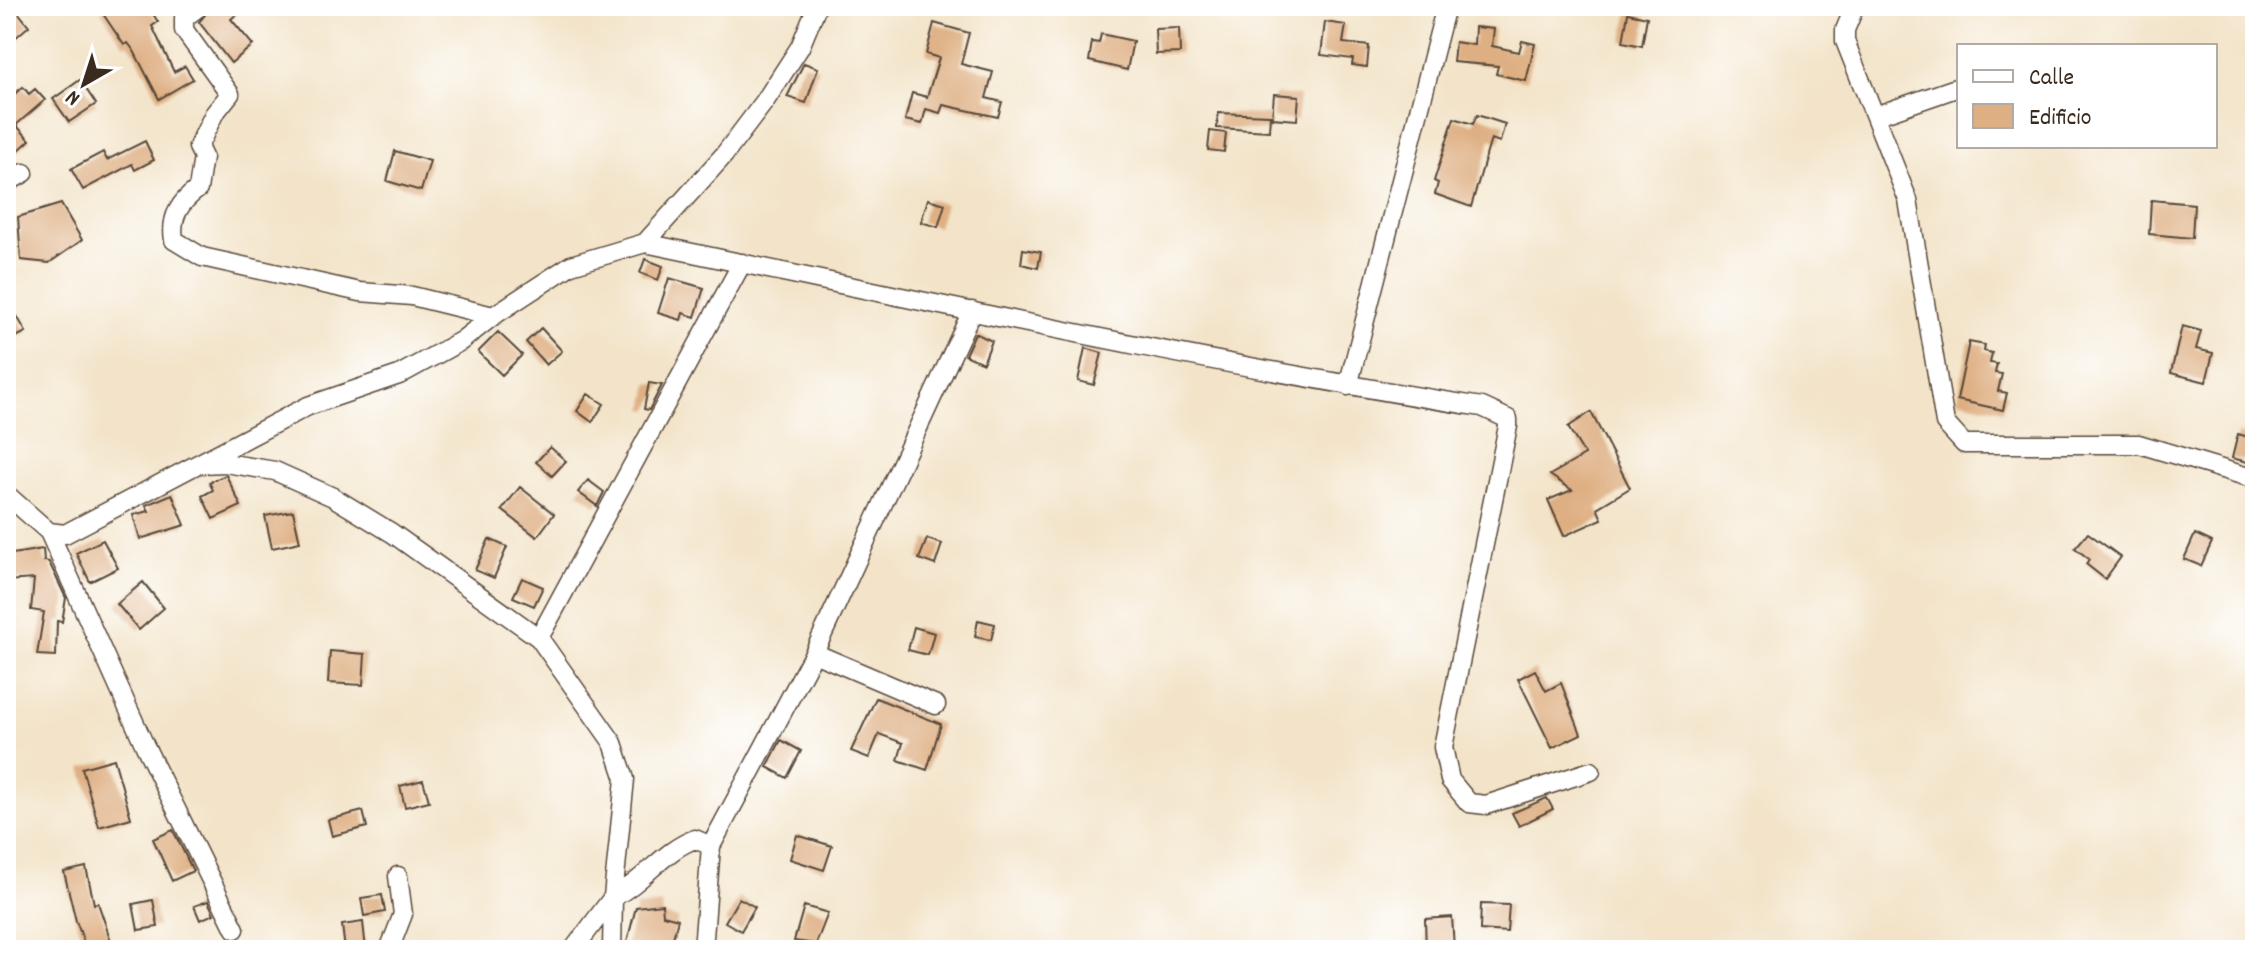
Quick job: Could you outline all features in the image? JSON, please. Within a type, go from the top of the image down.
[{"type":"street","points":[[200,6],[184,18],[184,30],[230,94],[214,114],[198,147],[203,157],[198,189],[183,199],[171,225],[174,240],[202,257],[360,292],[412,296],[493,316]]},
{"type":"street","points":[[645,243],[724,155],[765,101],[800,47],[817,6]]},
{"type":"street","points":[[1348,386],[1446,6]]},
{"type":"street","points":[[1855,6],[1845,30],[1845,41],[1908,200],[1945,423],[1954,437],[1964,444],[2139,444],[2255,479]]},
{"type":"street","points":[[1875,116],[1957,88]]},
{"type":"street","points":[[6,183],[24,173]]},
{"type":"street","points":[[49,532],[65,534],[308,406],[399,375],[461,341],[571,265],[645,243],[1348,386],[1482,407],[1508,419],[1443,747],[1450,780],[1469,803],[1486,805],[1591,771]]},
{"type":"street","points":[[539,638],[742,263]]},
{"type":"street","points":[[703,950],[711,846],[814,653],[972,311]]},
{"type":"street","points":[[195,465],[225,463],[275,471],[333,497],[392,533],[539,638],[613,743],[625,779],[613,897],[612,950]]},
{"type":"street","points":[[6,494],[49,532],[145,746],[235,929]]},
{"type":"street","points":[[814,653],[936,705]]},
{"type":"street","points":[[573,950],[613,897],[633,888],[679,845],[695,839],[711,846]]},
{"type":"street","points":[[389,950],[403,914],[398,876]]},
{"type":"building","points":[[6,6],[13,6],[29,26],[6,46]]},
{"type":"building","points":[[108,6],[148,6],[158,22],[152,26],[174,72],[185,66],[193,79],[159,99],[134,51],[128,43],[124,45],[101,11]]},
{"type":"building","points":[[212,6],[246,6],[231,19],[253,45],[231,63],[199,22]]},
{"type":"building","points":[[1628,13],[1647,17],[1642,46],[1623,42]]},
{"type":"building","points":[[1325,22],[1346,25],[1343,43],[1369,46],[1367,67],[1352,65],[1353,59],[1321,55]]},
{"type":"building","points":[[934,23],[969,33],[961,64],[993,72],[986,98],[1002,102],[998,117],[943,105],[940,113],[926,109],[922,124],[905,120],[912,93],[927,97],[939,58],[926,54]]},
{"type":"building","points":[[1475,27],[1494,29],[1492,46],[1519,52],[1522,41],[1535,44],[1526,81],[1496,74],[1498,66],[1453,62],[1455,42],[1474,45]]},
{"type":"building","points":[[1179,28],[1180,53],[1156,54],[1155,29]]},
{"type":"building","points":[[1101,34],[1133,41],[1127,70],[1089,61],[1092,42],[1099,43]]},
{"type":"building","points":[[804,63],[818,68],[806,103],[787,97]]},
{"type":"building","points":[[80,80],[96,104],[69,122],[53,99]]},
{"type":"building","points":[[23,87],[29,94],[35,89],[45,100],[16,125],[30,140],[6,162],[6,101]]},
{"type":"building","points":[[1274,94],[1299,96],[1297,120],[1272,118]]},
{"type":"building","points":[[1218,113],[1270,115],[1269,131],[1217,128]]},
{"type":"building","points":[[1477,115],[1505,124],[1500,142],[1491,139],[1471,207],[1435,194],[1438,183],[1434,181],[1454,118],[1473,124]]},
{"type":"building","points":[[1210,131],[1226,133],[1224,152],[1208,150]]},
{"type":"building","points":[[145,141],[154,160],[135,170],[132,164],[83,190],[71,169],[103,152],[107,160]]},
{"type":"building","points":[[395,151],[430,161],[421,191],[387,181]]},
{"type":"building","points":[[928,199],[945,204],[938,227],[921,222]]},
{"type":"building","points":[[2151,200],[2194,204],[2192,238],[2149,234]]},
{"type":"building","points":[[61,204],[82,240],[49,263],[21,260],[18,217]]},
{"type":"building","points":[[1023,249],[1041,252],[1038,268],[1021,264]]},
{"type":"building","points":[[645,259],[663,266],[658,280],[640,273]]},
{"type":"building","points":[[669,278],[704,288],[695,317],[683,313],[681,320],[658,313]]},
{"type":"building","points":[[17,316],[26,332],[6,342],[6,321]]},
{"type":"building","points":[[2182,326],[2201,331],[2196,349],[2213,353],[2206,382],[2171,373]]},
{"type":"building","points":[[541,328],[562,351],[546,365],[526,342]]},
{"type":"building","points":[[498,332],[522,355],[502,375],[478,352]]},
{"type":"building","points":[[975,333],[992,341],[983,363],[965,355]]},
{"type":"building","points":[[1969,342],[1985,345],[1984,351],[1992,353],[1990,363],[1997,364],[1995,373],[2002,374],[1998,391],[2007,393],[2003,410],[1957,400]]},
{"type":"building","points":[[1085,348],[1102,353],[1094,385],[1078,381]]},
{"type":"building","points":[[649,383],[662,385],[649,410],[644,409]]},
{"type":"building","points":[[588,394],[604,404],[592,422],[577,411]]},
{"type":"building","points":[[1591,412],[1630,488],[1597,508],[1602,519],[1564,536],[1548,500],[1572,490],[1550,475],[1585,455],[1568,427]]},
{"type":"building","points":[[2238,434],[2255,439],[2255,464],[2232,458]]},
{"type":"building","points":[[550,447],[566,461],[552,476],[536,462]]},
{"type":"building","points":[[226,475],[241,506],[213,519],[202,496],[213,490],[209,482]]},
{"type":"building","points":[[588,480],[604,492],[597,506],[578,492]]},
{"type":"building","points":[[520,487],[554,514],[537,537],[502,510]]},
{"type":"building","points":[[172,494],[185,525],[140,539],[133,515],[149,511],[146,505]]},
{"type":"building","points":[[293,511],[300,542],[272,548],[265,516]]},
{"type":"building","points":[[2088,533],[2121,557],[2105,579],[2086,564],[2089,559],[2075,548]]},
{"type":"building","points":[[2195,534],[2212,542],[2201,566],[2184,559]]},
{"type":"building","points":[[489,539],[507,547],[494,578],[475,570]]},
{"type":"building","points":[[927,539],[942,544],[935,565],[919,559]]},
{"type":"building","points":[[103,540],[118,568],[90,582],[76,553]]},
{"type":"building","points":[[43,549],[44,561],[49,562],[66,598],[62,622],[57,621],[56,656],[37,655],[44,612],[31,610],[34,579],[6,581],[6,555]]},
{"type":"building","points":[[522,578],[543,587],[534,606],[513,597]]},
{"type":"building","points":[[143,582],[164,608],[139,630],[117,604]]},
{"type":"building","points":[[978,620],[995,624],[991,640],[975,637]]},
{"type":"building","points":[[914,627],[934,633],[928,655],[908,650]]},
{"type":"building","points":[[330,651],[365,654],[363,685],[328,683]]},
{"type":"building","points":[[1535,670],[1546,691],[1561,683],[1581,734],[1552,748],[1518,679]]},
{"type":"building","points":[[876,698],[941,724],[927,770],[898,760],[903,743],[879,734],[869,758],[851,751]]},
{"type":"building","points":[[781,740],[801,751],[787,778],[767,767]]},
{"type":"building","points":[[114,759],[131,818],[99,827],[82,768]]},
{"type":"building","points":[[423,780],[429,801],[405,807],[400,786]]},
{"type":"building","points":[[1547,798],[1553,809],[1519,826],[1512,813]]},
{"type":"building","points":[[363,811],[367,827],[332,836],[328,820]]},
{"type":"building","points":[[173,830],[193,871],[172,881],[153,839]]},
{"type":"building","points":[[797,835],[832,846],[824,870],[790,859]]},
{"type":"building","points":[[86,867],[94,904],[98,903],[114,950],[87,950],[76,921],[64,872]]},
{"type":"building","points":[[382,895],[385,912],[364,916],[361,898]]},
{"type":"building","points":[[739,898],[755,907],[741,931],[725,922]]},
{"type":"building","points":[[153,900],[158,927],[138,930],[133,904]]},
{"type":"building","points":[[208,901],[214,914],[200,920],[194,906]]},
{"type":"building","points":[[662,904],[663,915],[678,919],[670,950],[625,950],[636,907]]},
{"type":"building","points":[[1481,904],[1509,905],[1507,932],[1480,930]]},
{"type":"building","points":[[804,906],[828,913],[816,944],[794,941]]},
{"type":"building","points":[[1452,917],[1454,948],[1426,950],[1425,919]]},
{"type":"building","points":[[363,922],[366,950],[345,950],[342,925]]}]
